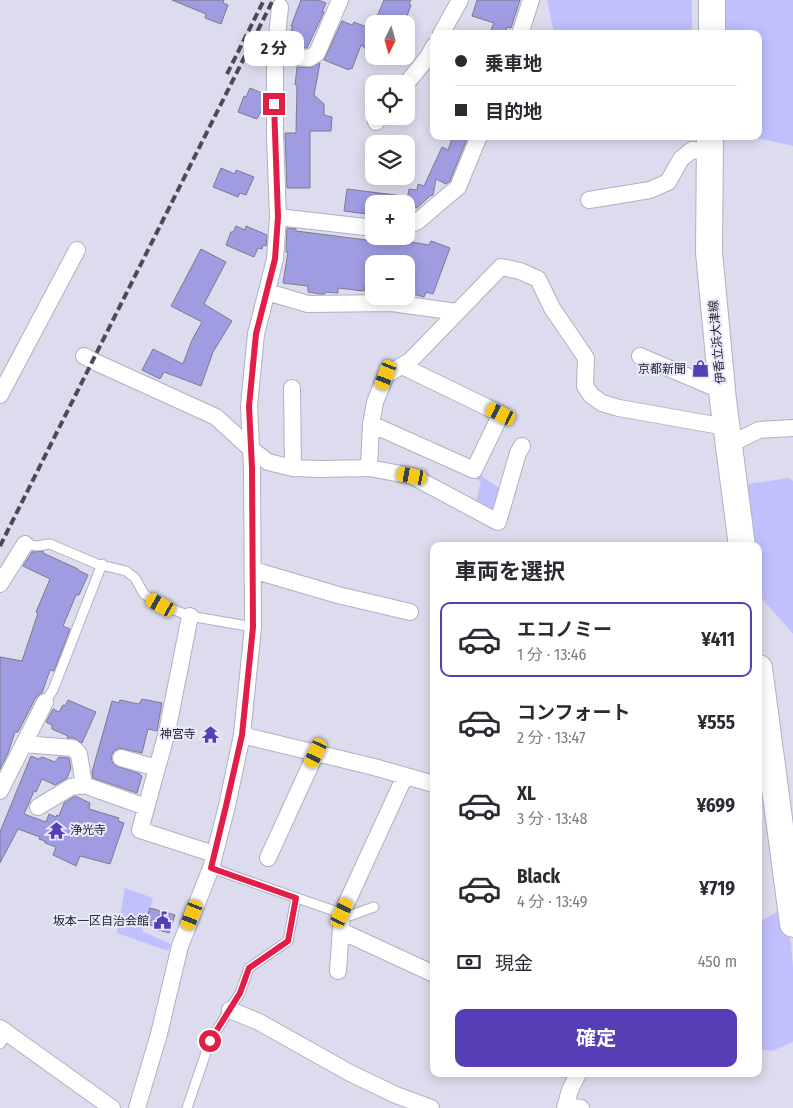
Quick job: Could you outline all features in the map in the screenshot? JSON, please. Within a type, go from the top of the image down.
[{"type":"main road","points":[[712,0],[712,30]]},
{"type":"main road","name":"伊香立浜大津線","points":[[710,144],[709,252],[722,391],[741,542]]},
{"type":"main road","points":[[762,691],[793,924]]},
{"type":"street","points":[[275,56],[310,58],[317,53],[340,0]]},
{"type":"street","points":[[443,30],[460,0]]},
{"type":"street","points":[[521,30],[531,0]]},
{"type":"street","points":[[137,1108],[159,1034],[180,946],[213,861],[242,735],[253,627],[249,406],[256,343],[275,259],[278,217],[274,137],[275,56],[280,7]]},
{"type":"street","points":[[413,75],[430,53]]},
{"type":"street","points":[[415,222],[458,187],[477,140]]},
{"type":"street","points":[[589,200],[650,190],[668,182],[681,159],[692,150],[710,144]]},
{"type":"street","points":[[278,217],[365,227]]},
{"type":"street","points":[[0,395],[77,250]]},
{"type":"street","points":[[369,468],[371,424],[375,402],[386,375],[410,361],[501,267],[538,279],[552,308],[586,358],[585,386],[591,395],[602,403],[728,436],[759,430],[793,428]]},
{"type":"street","points":[[267,292],[308,304],[392,303],[457,312]]},
{"type":"street","points":[[84,356],[216,417],[268,462],[293,468],[369,468],[412,476],[498,522],[518,453],[522,446]]},
{"type":"street","points":[[640,356],[722,391]]},
{"type":"street","points":[[371,424],[474,470],[501,414],[402,366]]},
{"type":"street","points":[[292,388],[293,468]]},
{"type":"street","points":[[0,584],[25,544]]},
{"type":"street","points":[[253,570],[338,595],[410,612]]},
{"type":"street","points":[[190,616],[167,732],[140,830],[213,861]]},
{"type":"street","points":[[0,791],[45,702]]},
{"type":"street","points":[[242,735],[430,783]]},
{"type":"street","points":[[24,744],[73,748],[79,754],[84,785]]},
{"type":"street","points":[[268,858],[316,753]]},
{"type":"street","points":[[121,758],[157,768]]},
{"type":"street","points":[[338,971],[342,913],[405,776]]},
{"type":"street","points":[[38,808],[71,787],[84,785],[146,807]]},
{"type":"street","points":[[341,932],[430,972]]},
{"type":"street","points":[[230,1010],[259,1022],[350,1073],[396,1095],[431,1108]]},
{"type":"street","points":[[3,1035],[112,1108]]},
{"type":"street","points":[[571,1107],[570,1090],[576,1077]]},
{"type":"lane","points":[[25,544],[37,546],[50,544],[97,564],[126,571],[135,578],[144,594],[151,600],[190,616],[253,627]]},
{"type":"lane","points":[[45,702],[53,690],[102,564]]},
{"type":"lane","points":[[213,861],[296,898],[349,916],[374,907]]},
{"type":"lane","points":[[187,1108],[210,1041],[240,993],[249,968],[288,941],[296,898]]},
{"type":"shaded area","points":[[547,0],[692,0],[692,30],[553,30]]},
{"type":"shaded area","points":[[722,0],[793,0],[793,146],[762,139],[762,30],[721,30]]},
{"type":"shaded area","points":[[477,473],[502,490],[494,516],[475,505],[481,482],[473,477]]},
{"type":"shaded area","points":[[789,478],[793,481],[793,634],[762,598],[762,542],[750,542],[741,485]]},
{"type":"shaded area","points":[[125,888],[153,898],[142,931],[171,944],[168,951],[117,933]]},
{"type":"shaded area","points":[[782,909],[791,943],[793,968],[793,1042],[772,1051],[762,1049],[762,920]]},
{"type":"building","points":[[172,0],[224,0],[223,3],[228,5],[221,24],[205,18],[206,14]]},
{"type":"building","points":[[301,0],[318,0],[326,3],[322,12],[324,12],[307,48],[288,42],[293,31],[291,30],[293,26],[291,26]]},
{"type":"building","points":[[384,0],[411,0],[407,15],[378,15]]},
{"type":"building","points":[[477,0],[520,0],[511,28],[507,27],[506,30],[491,30],[494,23],[472,16]]},
{"type":"building","points":[[342,21],[352,25],[354,22],[365,26],[365,48],[361,45],[352,69],[350,68],[349,70],[324,60]]},
{"type":"building","points":[[320,63],[314,95],[324,104],[324,115],[332,117],[331,131],[310,131],[310,188],[287,188],[285,133],[296,133],[297,85],[295,85],[297,67],[310,68]]},
{"type":"building","points":[[250,88],[262,93],[261,95],[265,97],[265,103],[257,119],[238,112],[244,96],[246,97]]},
{"type":"building","points":[[452,140],[466,140],[450,181],[446,184],[436,179],[433,195],[415,208],[415,195],[408,195],[409,189],[417,190],[418,184],[424,186],[442,147],[448,150]]},
{"type":"building","points":[[221,168],[235,174],[236,170],[254,177],[246,195],[240,193],[238,197],[213,187]]},
{"type":"building","points":[[347,189],[395,195],[365,195],[365,214],[344,211]]},
{"type":"building","points":[[236,226],[245,230],[246,226],[267,235],[266,246],[263,245],[262,249],[258,248],[254,257],[226,245],[231,232],[233,232]]},
{"type":"building","points":[[287,228],[296,229],[296,231],[365,240],[365,245],[415,245],[415,243],[429,245],[431,241],[450,248],[433,294],[426,292],[424,297],[415,294],[415,255],[365,255],[364,291],[338,288],[338,293],[325,292],[325,294],[320,294],[308,292],[308,286],[283,283],[288,252],[286,252]]},
{"type":"building","points":[[201,249],[226,262],[204,304],[232,321],[213,352],[201,386],[164,372],[160,379],[142,370],[153,349],[183,364],[192,340],[202,322],[171,306]]},
{"type":"building","points":[[43,551],[43,553],[88,575],[79,595],[76,595],[63,626],[70,629],[54,671],[50,670],[42,693],[36,697],[18,732],[15,732],[0,769],[0,657],[22,661],[38,613],[36,612],[50,579],[23,566],[32,552]]},
{"type":"building","points":[[142,699],[162,703],[157,731],[148,729],[142,753],[119,748],[111,756],[114,765],[142,776],[137,793],[93,778],[92,772],[112,701],[119,703],[120,700],[139,704]]},
{"type":"building","points":[[68,700],[96,712],[82,743],[74,738],[67,738],[68,736],[52,729],[52,725],[46,722],[53,709],[59,712]]},
{"type":"building","points":[[31,756],[38,759],[42,757],[55,762],[59,757],[69,758],[71,768],[67,778],[55,785],[42,779],[36,792],[34,791],[24,814],[46,822],[49,814],[56,817],[57,815],[59,816],[64,803],[75,796],[90,803],[89,809],[119,818],[118,821],[124,823],[110,864],[80,856],[76,866],[53,855],[56,847],[45,843],[45,841],[39,839],[40,837],[18,829],[0,863],[0,832]]},
{"type":"building","points":[[150,908],[175,915],[169,933],[155,929],[153,926],[145,923]]},
{"type":"railway","points":[[227,74],[264,0]]},
{"type":"railway","points":[[0,546],[273,0]]},
{"type":"place","name":"京都新聞","points":[[700,369]]},
{"type":"place","name":"神宮寺","points":[[210,734]]},
{"type":"place","name":"浄光寺","points":[[56,830]]},
{"type":"place","name":"坂本一区自治会館","points":[[163,921]]},
{"type":"route","points":[[210,1041],[240,993],[249,968],[288,941],[296,898],[211,868],[242,735],[253,627],[252,468],[249,406],[256,334],[275,259],[278,217],[274,104]]}]
